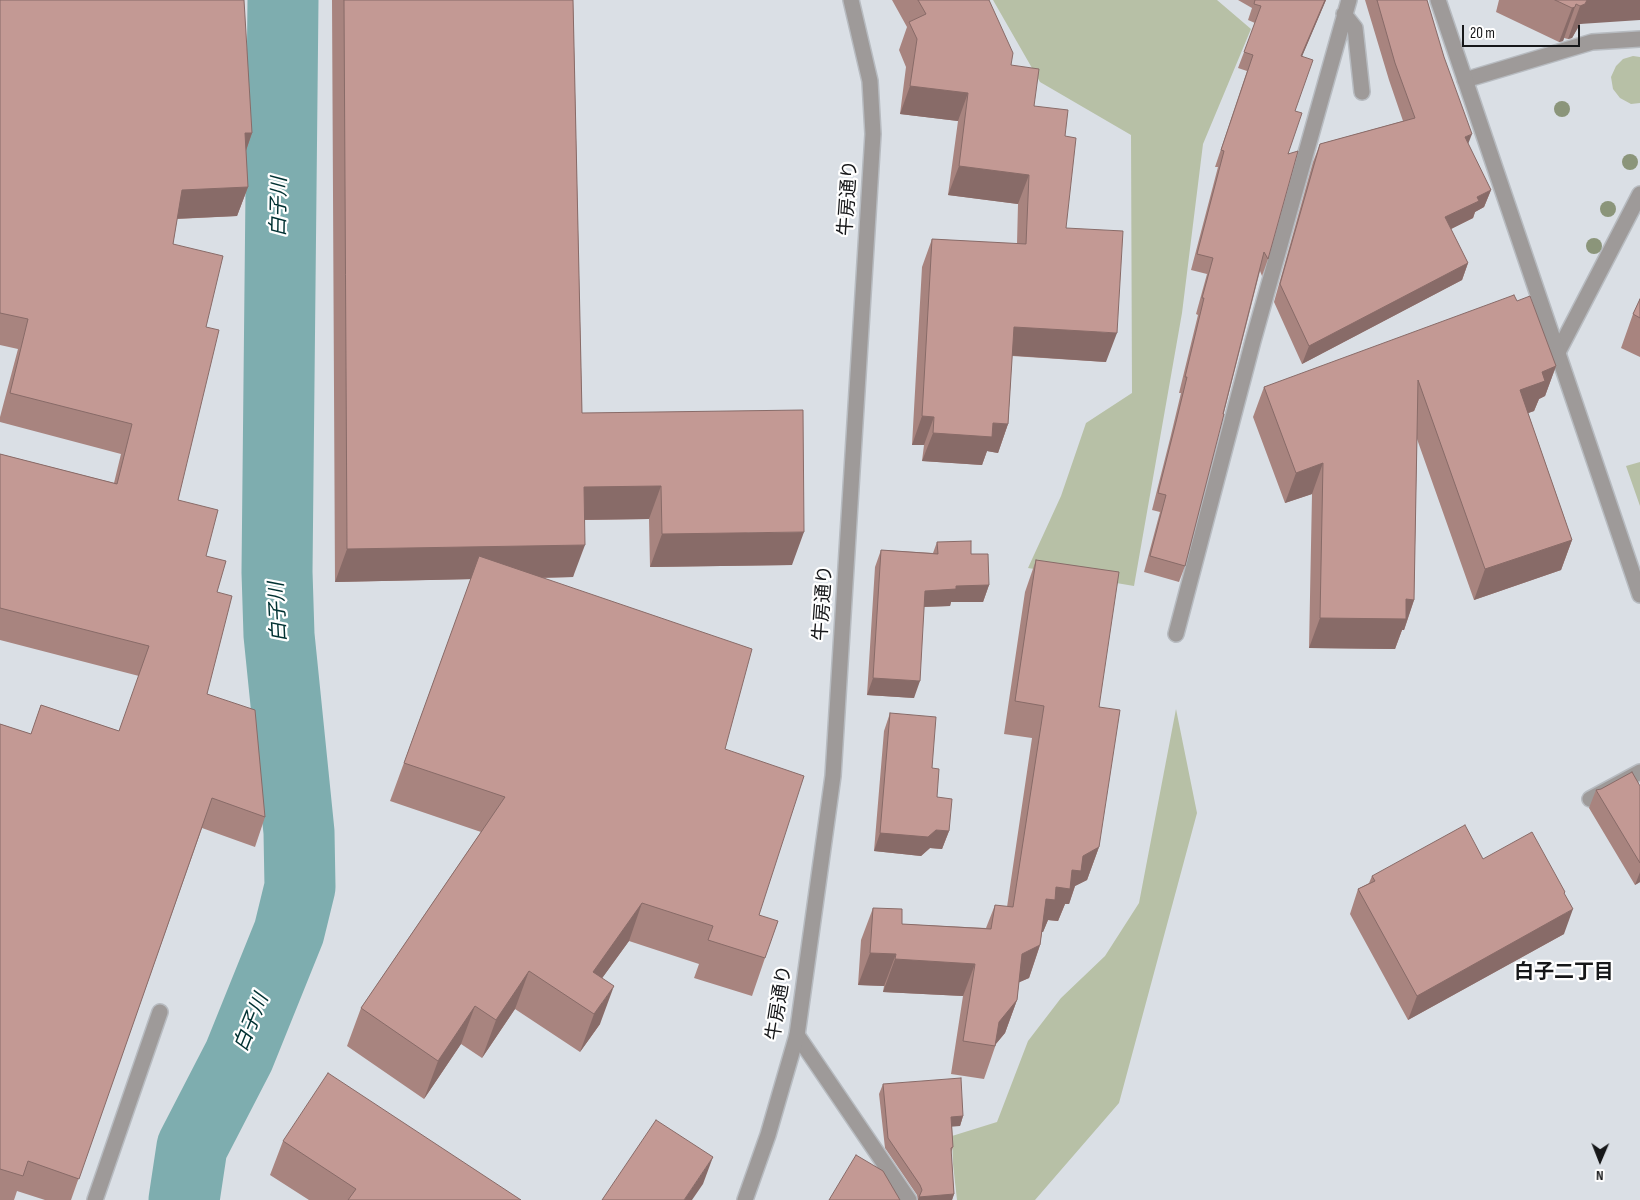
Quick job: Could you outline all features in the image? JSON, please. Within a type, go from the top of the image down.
[{"type":"street","name":"牛房通り","points":[[745,1200],[768,1136],[797,1035],[833,776],[873,134],[870,82],[851,0]]},
{"type":"street","points":[[1438,0],[1640,595]]},
{"type":"street","points":[[1347,7],[1355,28],[1362,92]]},
{"type":"street","points":[[1176,634],[1253,341],[1347,7]]},
{"type":"street","points":[[1465,80],[1592,42],[1640,39]]},
{"type":"street","points":[[1558,352],[1640,194]]},
{"type":"street","points":[[1590,798],[1640,772]]},
{"type":"street","points":[[94,1200],[160,1012]]},
{"type":"street","points":[[797,1035],[909,1200]]},
{"type":"green space","points":[[993,0],[1217,0],[1251,29],[1203,144],[1182,313],[1134,586],[1028,568],[1061,496],[1086,423],[1132,393],[1131,135],[1040,82]]},
{"type":"green space","points":[[1633,56],[1640,57],[1640,103],[1631,104],[1620,98],[1613,89],[1611,77],[1616,66],[1623,59]]},
{"type":"green space","points":[[1640,462],[1640,506],[1626,466]]},
{"type":"green space","points":[[1176,709],[1197,813],[1119,1103],[1035,1200],[957,1200],[952,1136],[997,1122],[1028,1041],[1061,998],[1105,956],[1139,903]]},
{"type":"building","points":[[0,0],[244,0],[252,133],[245,133],[248,187],[182,190],[173,244],[223,256],[206,327],[219,330],[178,500],[218,510],[206,556],[226,561],[217,592],[232,596],[207,694],[255,710],[265,817],[212,798],[79,1179],[28,1161],[23,1176],[0,1169],[0,724],[31,734],[41,705],[119,731],[149,646],[0,608],[0,454],[117,484],[132,424],[10,393],[28,319],[0,313]]},
{"type":"building","points":[[344,0],[573,0],[582,413],[803,410],[804,532],[662,534],[661,486],[584,487],[585,545],[347,549]]},
{"type":"building","points":[[918,0],[989,0],[1013,53],[1011,65],[1039,69],[1034,106],[1068,110],[1065,136],[1076,138],[1066,228],[1123,231],[1117,333],[1014,327],[1008,424],[993,423],[992,437],[933,433],[934,417],[922,416],[932,239],[1026,244],[1029,175],[959,166],[968,93],[910,86],[917,39],[909,22],[926,14]]},
{"type":"building","points":[[1255,0],[1325,0],[1301,56],[1313,60],[1295,111],[1302,113],[1288,154],[1298,151],[1268,259],[1264,252],[1185,566],[1150,556],[1166,495],[1158,493],[1187,377],[1185,377],[1204,298],[1202,298],[1213,258],[1197,254],[1224,151],[1221,150],[1253,55],[1244,52],[1261,6],[1254,4]]},
{"type":"building","points":[[1377,0],[1427,0],[1444,57],[1472,134],[1465,137],[1491,190],[1477,197],[1479,201],[1445,217],[1468,263],[1309,346],[1280,284],[1320,144],[1415,118],[1395,63]]},
{"type":"building","points":[[1555,0],[1587,0],[1585,4],[1580,6],[1576,4],[1572,8]]},
{"type":"building","points":[[1514,295],[1517,301],[1530,296],[1556,366],[1542,372],[1545,381],[1520,390],[1572,540],[1485,569],[1418,380],[1414,600],[1406,599],[1406,619],[1320,618],[1323,463],[1296,473],[1264,387]]},
{"type":"building","points":[[1640,299],[1640,318],[1633,314]]},
{"type":"building","points":[[971,541],[971,554],[988,554],[989,585],[956,586],[956,589],[925,591],[920,681],[873,678],[881,550],[938,554],[937,542]]},
{"type":"building","points":[[479,556],[752,649],[725,749],[804,776],[759,915],[778,921],[765,958],[708,940],[713,926],[642,903],[593,972],[614,986],[594,1014],[529,971],[496,1020],[475,1006],[438,1061],[361,1008],[505,797],[404,763]]},
{"type":"building","points":[[1036,560],[1119,572],[1099,707],[1120,710],[1099,847],[1083,856],[1081,871],[1072,870],[1070,889],[1056,887],[1055,900],[1046,899],[1040,945],[1022,954],[1017,1000],[999,1022],[995,1046],[963,1041],[975,964],[895,959],[896,954],[870,953],[873,908],[902,909],[902,924],[991,929],[995,905],[1013,907],[1044,706],[1015,701]]},
{"type":"building","points":[[890,713],[936,717],[932,768],[939,769],[937,797],[952,799],[949,831],[936,830],[928,837],[880,833]]},
{"type":"building","points":[[1632,772],[1640,786],[1640,863],[1596,790]]},
{"type":"building","points":[[1465,825],[1483,859],[1532,832],[1573,909],[1417,996],[1358,889],[1375,881],[1372,876]]},
{"type":"building","points":[[328,1073],[521,1200],[348,1200],[356,1189],[283,1141]]},
{"type":"building","points":[[961,1078],[963,1116],[951,1117],[954,1194],[919,1197],[922,1190],[920,1185],[888,1138],[883,1084]]},
{"type":"building","points":[[656,1120],[713,1157],[684,1200],[602,1200]]},
{"type":"building","points":[[856,1155],[883,1171],[900,1200],[829,1200]]},
{"type":"waterway","name":"白子川","points":[[184,1200],[192,1147],[239,1056],[289,932],[300,887],[299,832],[279,635],[277,572],[283,0]]},
{"type":"district","name":"白子二丁目","points":[[1564,973]]}]
